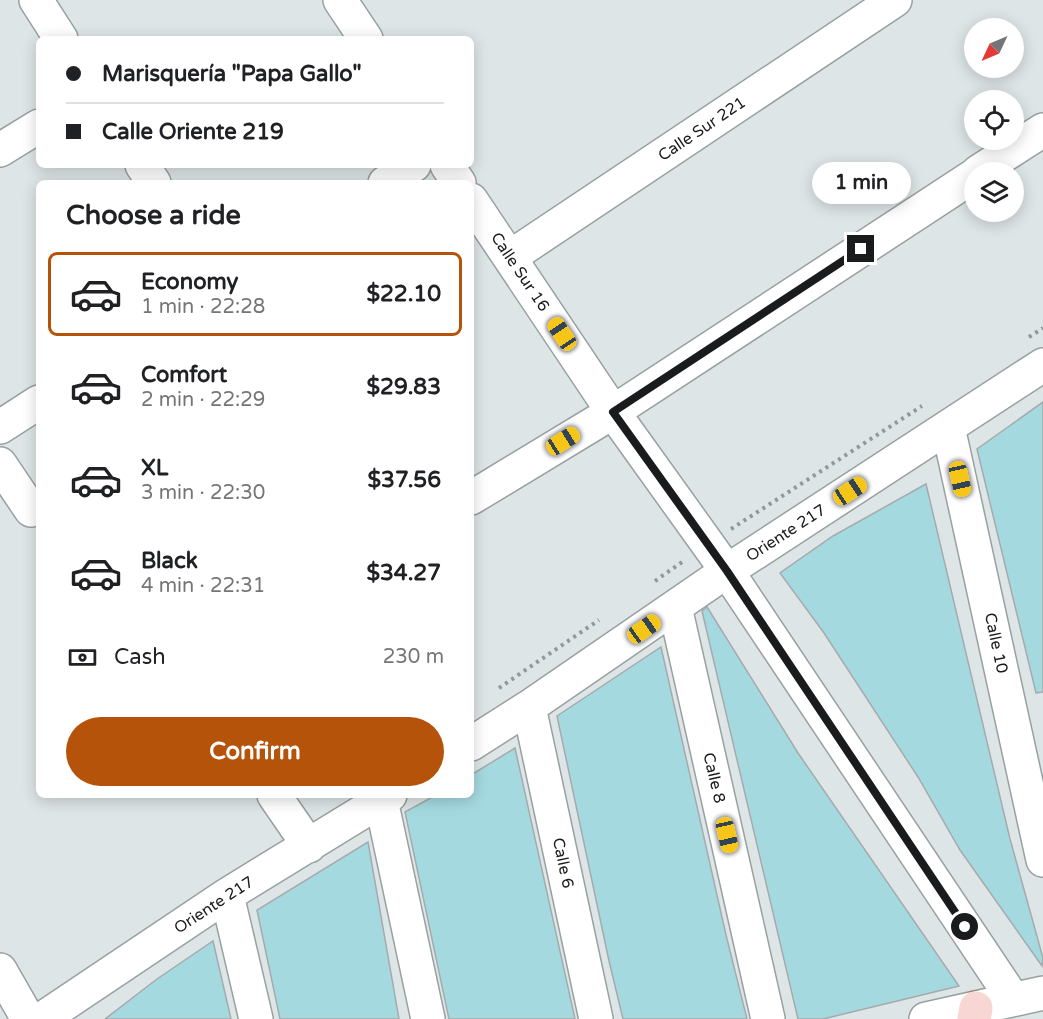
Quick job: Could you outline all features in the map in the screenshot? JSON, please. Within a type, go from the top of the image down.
[{"type":"street","points":[[36,0],[59,36]]},
{"type":"street","name":"Calle Sur 221","points":[[510,257],[895,0]]},
{"type":"street","points":[[349,3],[365,36]]},
{"type":"street","points":[[0,150],[36,128]]},
{"type":"street","points":[[995,162],[1043,130]]},
{"type":"street","points":[[390,180],[409,168]]},
{"type":"street","points":[[474,496],[613,412],[964,182]]},
{"type":"street","name":"Calle Sur 16","points":[[474,204],[613,412],[1028,996]]},
{"type":"street","name":"Oriente 217","points":[[474,742],[727,571],[1043,365]]},
{"type":"street","points":[[0,427],[36,404]]},
{"type":"street","name":"Calle 10","points":[[948,427],[1043,860]]},
{"type":"street","points":[[0,464],[31,510]]},
{"type":"street","name":"Calle 8","points":[[675,607],[768,1019]]},
{"type":"street","name":"Calle 6","points":[[529,707],[596,1019]]},
{"type":"street","points":[[276,798],[309,846]]},
{"type":"street","points":[[385,798],[428,1019]]},
{"type":"street","name":"Oriente 217","points":[[42,1019],[227,895],[385,798]]},
{"type":"street","points":[[227,895],[256,1019]]},
{"type":"street","points":[[0,970],[28,1019]]},
{"type":"street","points":[[926,1019],[975,1013],[1028,996]]},
{"type":"building","points":[[1043,402],[1043,692],[1036,693],[977,449]]},
{"type":"building","points":[[926,484],[1010,839],[1043,958],[1042,966],[960,850],[918,777],[824,633],[780,573],[833,536]]},
{"type":"building","points":[[707,607],[798,753],[959,986],[823,1019],[798,1019],[702,611]]},
{"type":"building","points":[[661,647],[747,1019],[623,1019],[609,961],[557,716]]},
{"type":"building","points":[[515,748],[575,1019],[449,1019],[405,812],[431,798],[474,798],[474,773]]},
{"type":"building","points":[[368,842],[399,1019],[280,1019],[257,910]]},
{"type":"building","points":[[213,941],[231,1019],[105,1019],[157,979]]},
{"type":"route","points":[[861,249],[613,412],[727,571],[965,927]]}]
